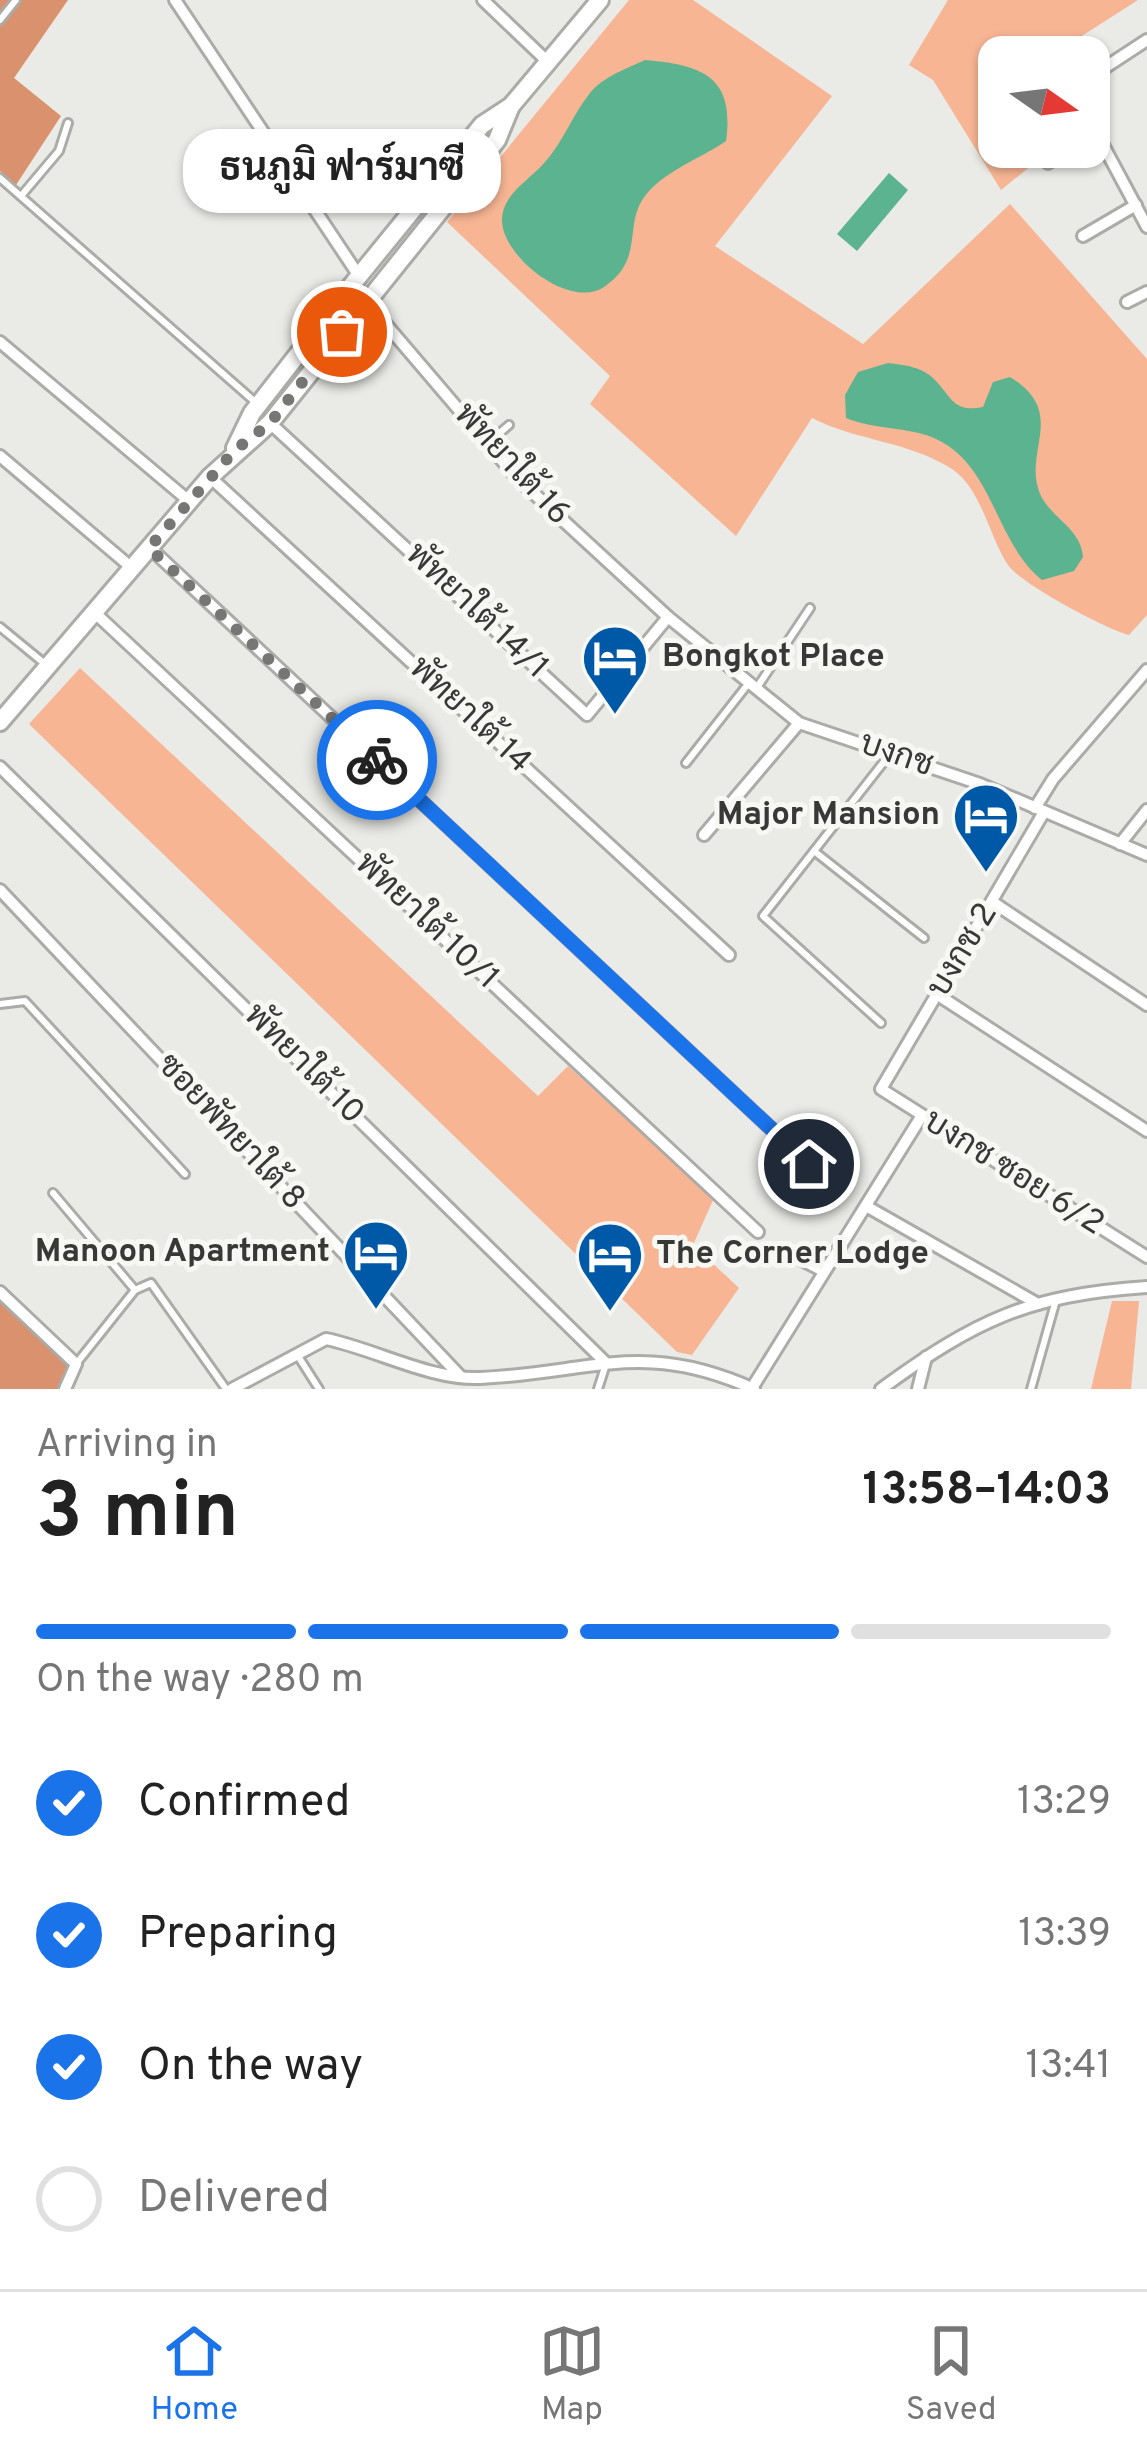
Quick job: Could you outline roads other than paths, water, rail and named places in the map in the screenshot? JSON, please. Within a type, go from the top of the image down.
[{"type":"main road","points":[[234,451],[258,404],[359,276],[482,125],[511,106],[600,0]]},
{"type":"main road","points":[[0,722],[210,477],[270,423],[497,140],[511,106]]},
{"type":"street","points":[[175,0],[359,276]]},
{"type":"street","points":[[483,0],[549,63]]},
{"type":"street","points":[[1110,64],[1147,40]]},
{"type":"street","points":[[1110,156],[1147,226]]},
{"type":"street","points":[[1083,236],[1136,205]]},
{"type":"street","points":[[1126,302],[1147,292]]},
{"type":"street","name":"พัทยาใต้ 16","points":[[365,301],[488,444],[668,617]]},
{"type":"street","points":[[0,341],[189,501]]},
{"type":"street","name":"พัทยาใต้ 14/1","points":[[270,423],[587,715],[668,617]]},
{"type":"street","points":[[0,456],[132,568]]},
{"type":"street","name":"พัทยาใต้ 14","points":[[210,477],[729,955]]},
{"type":"street","points":[[149,548],[809,1164]]},
{"type":"street","name":"พัทยาใต้ 10/1","points":[[94,612],[758,1232]]},
{"type":"street","name":"บงกช","points":[[668,617],[800,723],[1040,810],[1147,855]]},
{"type":"street","name":"บงกช 2","points":[[881,1089],[994,903],[1053,779],[1147,670]]},
{"type":"street","points":[[704,835],[800,723]]},
{"type":"street","name":"พัทยาใต้ 10","points":[[0,767],[606,1363]]},
{"type":"street","points":[[1120,844],[1147,810]]},
{"type":"street","name":"ซอยพัทยาใต้ 8","points":[[0,890],[460,1376]]},
{"type":"street","points":[[994,903],[1147,1005]]},
{"type":"street","points":[[938,995],[1147,1131]]},
{"type":"street","name":"บงกช ซอย 6/2","points":[[881,1089],[1147,1257]]},
{"type":"street","points":[[229,1389],[326,1339],[460,1376],[606,1363],[682,1362],[752,1389],[921,1117]]},
{"type":"street","points":[[866,1206],[1038,1304]]},
{"type":"street","points":[[881,1389],[974,1324],[1056,1300],[1147,1287]]},
{"type":"street","points":[[0,1292],[76,1364],[64,1389]]},
{"type":"street","points":[[918,1389],[926,1357]]},
{"type":"lane","points":[[0,20],[16,0]]},
{"type":"lane","points":[[21,196],[59,152],[68,123]]},
{"type":"lane","points":[[0,178],[258,404]]},
{"type":"lane","points":[[488,444],[509,425]]},
{"type":"lane","points":[[686,763],[752,687],[810,608]]},
{"type":"lane","points":[[0,628],[48,666]]},
{"type":"lane","points":[[881,1023],[763,916],[890,754]]},
{"type":"lane","points":[[814,851],[924,938]]},
{"type":"lane","points":[[0,1004],[25,1000],[185,1174]]},
{"type":"lane","points":[[52,1192],[135,1291]]},
{"type":"lane","points":[[786,1254],[823,1273]]},
{"type":"lane","points":[[76,1364],[146,1283],[158,1286],[229,1389]]},
{"type":"lane","points":[[1031,1389],[1056,1300]]},
{"type":"lane","points":[[297,1352],[319,1389]]},
{"type":"lane","points":[[598,1389],[606,1363]]},
{"type":"place","name":"ธนภูมิ ฟาร์มาซี","points":[[342,332]]},
{"type":"place","name":"Bongkot Place","points":[[615,717]]},
{"type":"place","name":"Major Mansion","points":[[986,875]]},
{"type":"place","name":"Manoon Apartment","points":[[376,1312]]},
{"type":"place","name":"The Corner Lodge","points":[[610,1314]]}]
